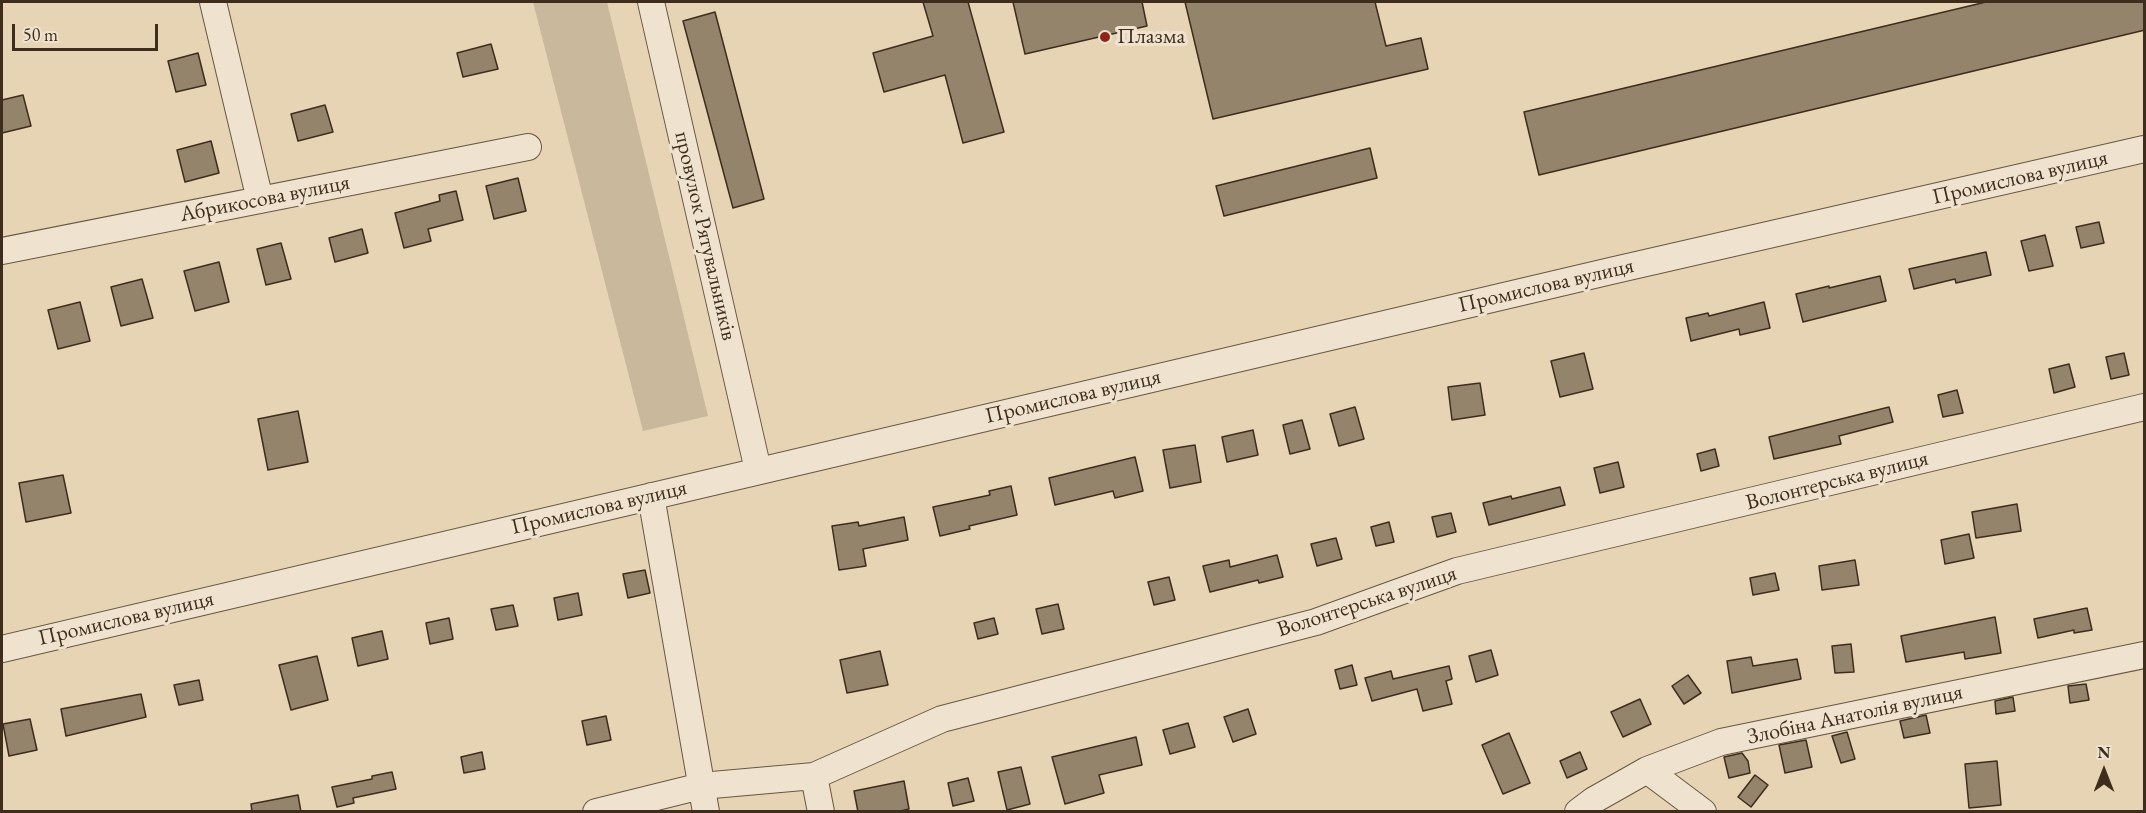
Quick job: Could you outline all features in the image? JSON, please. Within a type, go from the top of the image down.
[{"type":"street","points":[[213,2],[260,200]]},
{"type":"street","name":"провулок Рятувальників","points":[[651,2],[758,470]]},
{"type":"street","name":"Абрикосова вулиця","points":[[2,251],[528,147]]},
{"type":"street","name":"Промислова вулиця","points":[[2,648],[758,470],[2145,149]]},
{"type":"street","name":"Волонтерська вулиця","points":[[596,812],[701,786],[813,776],[942,719],[1316,622],[1456,571],[2145,407]]},
{"type":"street","points":[[651,496],[706,812]]},
{"type":"street","name":"Злобіна Анатолія вулиця","points":[[1578,812],[1594,800],[1647,770],[1722,742],[2145,656]]},
{"type":"street","points":[[1647,770],[1703,812]]},
{"type":"street","points":[[813,776],[821,812]]},
{"type":"shaded area","points":[[533,2],[607,2],[708,416],[643,431]]},
{"type":"building","points":[[923,2],[968,2],[1004,132],[963,143],[945,75],[884,92],[873,53],[933,36]]},
{"type":"building","points":[[1013,2],[1142,2],[1147,26],[1025,54]]},
{"type":"building","points":[[1185,2],[1375,2],[1386,46],[1421,38],[1428,69],[1213,119]]},
{"type":"building","points":[[1986,2],[2145,2],[2145,30],[1539,175],[1524,112]]},
{"type":"building","points":[[715,12],[764,199],[733,208],[683,21]]},
{"type":"building","points":[[491,44],[498,69],[463,77],[457,53]]},
{"type":"building","points":[[198,53],[206,85],[176,92],[168,61]]},
{"type":"building","points":[[23,95],[31,126],[2,133],[2,100]]},
{"type":"building","points":[[325,105],[333,132],[298,141],[291,114]]},
{"type":"building","points":[[211,141],[219,173],[185,182],[177,150]]},
{"type":"building","points":[[1370,148],[1377,178],[1224,216],[1216,186]]},
{"type":"building","points":[[518,178],[526,211],[494,219],[486,186]]},
{"type":"building","points":[[456,191],[463,220],[428,229],[431,241],[404,248],[395,213],[440,201],[439,195]]},
{"type":"building","points":[[2099,222],[2104,243],[2081,248],[2076,227]]},
{"type":"building","points":[[362,229],[368,253],[335,262],[329,238]]},
{"type":"building","points":[[2045,235],[2053,266],[2029,271],[2021,241]]},
{"type":"building","points":[[281,243],[291,279],[266,285],[257,249]]},
{"type":"building","points":[[1986,252],[1991,275],[1956,283],[1955,279],[1914,289],[1909,269]]},
{"type":"building","points":[[219,262],[229,302],[195,311],[184,271]]},
{"type":"building","points":[[1880,276],[1886,301],[1803,322],[1796,294]]},
{"type":"building","points":[[142,279],[153,318],[121,326],[111,287]]},
{"type":"building","points":[[80,302],[90,341],[58,349],[48,310]]},
{"type":"building","points":[[1764,302],[1770,328],[1740,335],[1739,329],[1691,341],[1686,318],[1708,313],[1709,316]]},
{"type":"building","points":[[1584,353],[1593,389],[1560,397],[1551,361]]},
{"type":"building","points":[[2124,353],[2129,375],[2111,379],[2106,357]]},
{"type":"building","points":[[2069,364],[2075,387],[2054,393],[2049,369]]},
{"type":"building","points":[[1480,383],[1485,415],[1452,420],[1448,387]]},
{"type":"building","points":[[1957,390],[1963,413],[1943,417],[1938,395]]},
{"type":"building","points":[[1355,407],[1364,439],[1339,446],[1330,414]]},
{"type":"building","points":[[1889,407],[1893,422],[1839,436],[1841,444],[1774,459],[1769,437]]},
{"type":"building","points":[[298,411],[308,462],[268,470],[258,419]]},
{"type":"building","points":[[1302,420],[1310,449],[1290,454],[1283,425]]},
{"type":"building","points":[[1253,430],[1258,455],[1227,462],[1222,437]]},
{"type":"building","points":[[1195,445],[1201,482],[1170,488],[1163,450]]},
{"type":"building","points":[[1715,449],[1719,466],[1701,471],[1697,454]]},
{"type":"building","points":[[1135,457],[1143,491],[1115,498],[1113,491],[1055,505],[1049,478]]},
{"type":"building","points":[[1618,462],[1624,487],[1600,493],[1594,468]]},
{"type":"building","points":[[63,475],[71,513],[26,522],[19,483]]},
{"type":"building","points":[[1011,486],[1017,515],[969,526],[970,529],[940,536],[933,507],[990,495],[989,491]]},
{"type":"building","points":[[1560,487],[1565,505],[1489,525],[1483,503],[1511,496],[1512,499]]},
{"type":"building","points":[[2017,504],[2021,531],[1976,538],[1972,512]]},
{"type":"building","points":[[1451,513],[1456,532],[1437,537],[1432,517]]},
{"type":"building","points":[[904,517],[908,540],[863,549],[866,566],[839,570],[832,526],[858,522],[859,526]]},
{"type":"building","points":[[1389,522],[1394,542],[1376,546],[1371,527]]},
{"type":"building","points":[[1969,534],[1974,558],[1945,564],[1941,540]]},
{"type":"building","points":[[1336,538],[1342,559],[1317,566],[1311,544]]},
{"type":"building","points":[[1277,555],[1283,577],[1259,583],[1258,580],[1210,592],[1203,566],[1229,560],[1230,567]]},
{"type":"building","points":[[1855,560],[1859,585],[1822,590],[1819,566]]},
{"type":"building","points":[[645,570],[650,593],[628,598],[623,574]]},
{"type":"building","points":[[1775,573],[1779,590],[1753,595],[1750,578]]},
{"type":"building","points":[[1169,577],[1175,600],[1154,605],[1148,582]]},
{"type":"building","points":[[578,593],[582,615],[558,620],[554,598]]},
{"type":"building","points":[[1058,604],[1064,629],[1042,634],[1036,609]]},
{"type":"building","points":[[513,605],[518,626],[496,630],[491,609]]},
{"type":"building","points":[[2087,608],[2092,630],[2074,633],[2074,630],[2038,638],[2034,619]]},
{"type":"building","points":[[1995,617],[2001,653],[1965,659],[1964,652],[1906,662],[1901,636]]},
{"type":"building","points":[[449,618],[453,639],[430,644],[426,623]]},
{"type":"building","points":[[994,618],[998,634],[978,639],[974,623]]},
{"type":"building","points":[[382,631],[388,659],[358,666],[352,638]]},
{"type":"building","points":[[1851,644],[1854,672],[1835,673],[1832,646]]},
{"type":"building","points":[[1491,650],[1498,675],[1476,682],[1469,656]]},
{"type":"building","points":[[880,651],[888,685],[847,693],[840,660]]},
{"type":"building","points":[[317,656],[328,700],[291,710],[279,665]]},
{"type":"building","points":[[1751,657],[1753,666],[1797,659],[1801,679],[1732,693],[1727,661]]},
{"type":"building","points":[[1352,665],[1357,685],[1340,689],[1335,670]]},
{"type":"building","points":[[1449,666],[1452,679],[1446,681],[1452,704],[1423,711],[1417,689],[1372,701],[1365,678],[1391,671],[1393,679]]},
{"type":"building","points":[[1688,675],[1701,693],[1684,704],[1672,686]]},
{"type":"building","points":[[199,680],[203,700],[179,705],[174,685]]},
{"type":"building","points":[[2086,684],[2089,700],[2070,703],[2068,686]]},
{"type":"building","points":[[141,694],[146,717],[66,736],[61,709]]},
{"type":"building","points":[[2013,697],[2015,711],[1996,714],[1995,701]]},
{"type":"building","points":[[1640,699],[1651,724],[1623,737],[1611,712]]},
{"type":"building","points":[[1248,709],[1256,734],[1233,742],[1224,717]]},
{"type":"building","points":[[1926,715],[1930,733],[1904,738],[1900,721]]},
{"type":"building","points":[[606,716],[611,740],[587,745],[582,721]]},
{"type":"building","points":[[30,719],[37,750],[9,756],[3,724]]},
{"type":"building","points":[[1188,723],[1195,747],[1170,754],[1163,730]]},
{"type":"building","points":[[1847,732],[1855,759],[1841,763],[1832,736]]},
{"type":"building","points":[[1509,733],[1530,783],[1503,794],[1482,745]]},
{"type":"building","points":[[1136,737],[1142,765],[1099,775],[1104,793],[1065,804],[1052,757]]},
{"type":"building","points":[[1806,740],[1812,767],[1785,773],[1779,745]]},
{"type":"building","points":[[482,752],[485,769],[464,773],[461,757]]},
{"type":"building","points":[[1580,752],[1587,769],[1567,778],[1560,761]]},
{"type":"building","points":[[1742,753],[1748,761],[1750,773],[1729,778],[1724,757]]},
{"type":"building","points":[[1997,761],[2001,805],[1969,808],[1965,764]]},
{"type":"building","points":[[1021,767],[1030,804],[1007,810],[998,772]]},
{"type":"building","points":[[392,772],[396,789],[353,798],[354,803],[337,807],[332,787],[372,779],[372,776]]},
{"type":"building","points":[[1755,775],[1768,785],[1751,807],[1738,797]]},
{"type":"building","points":[[968,778],[974,801],[953,806],[948,783]]},
{"type":"building","points":[[904,781],[909,809],[896,812],[858,812],[854,791]]},
{"type":"building","points":[[298,795],[301,812],[252,812],[251,804]]},
{"type":"place","name":"Плазма","points":[[1105,37]]}]
